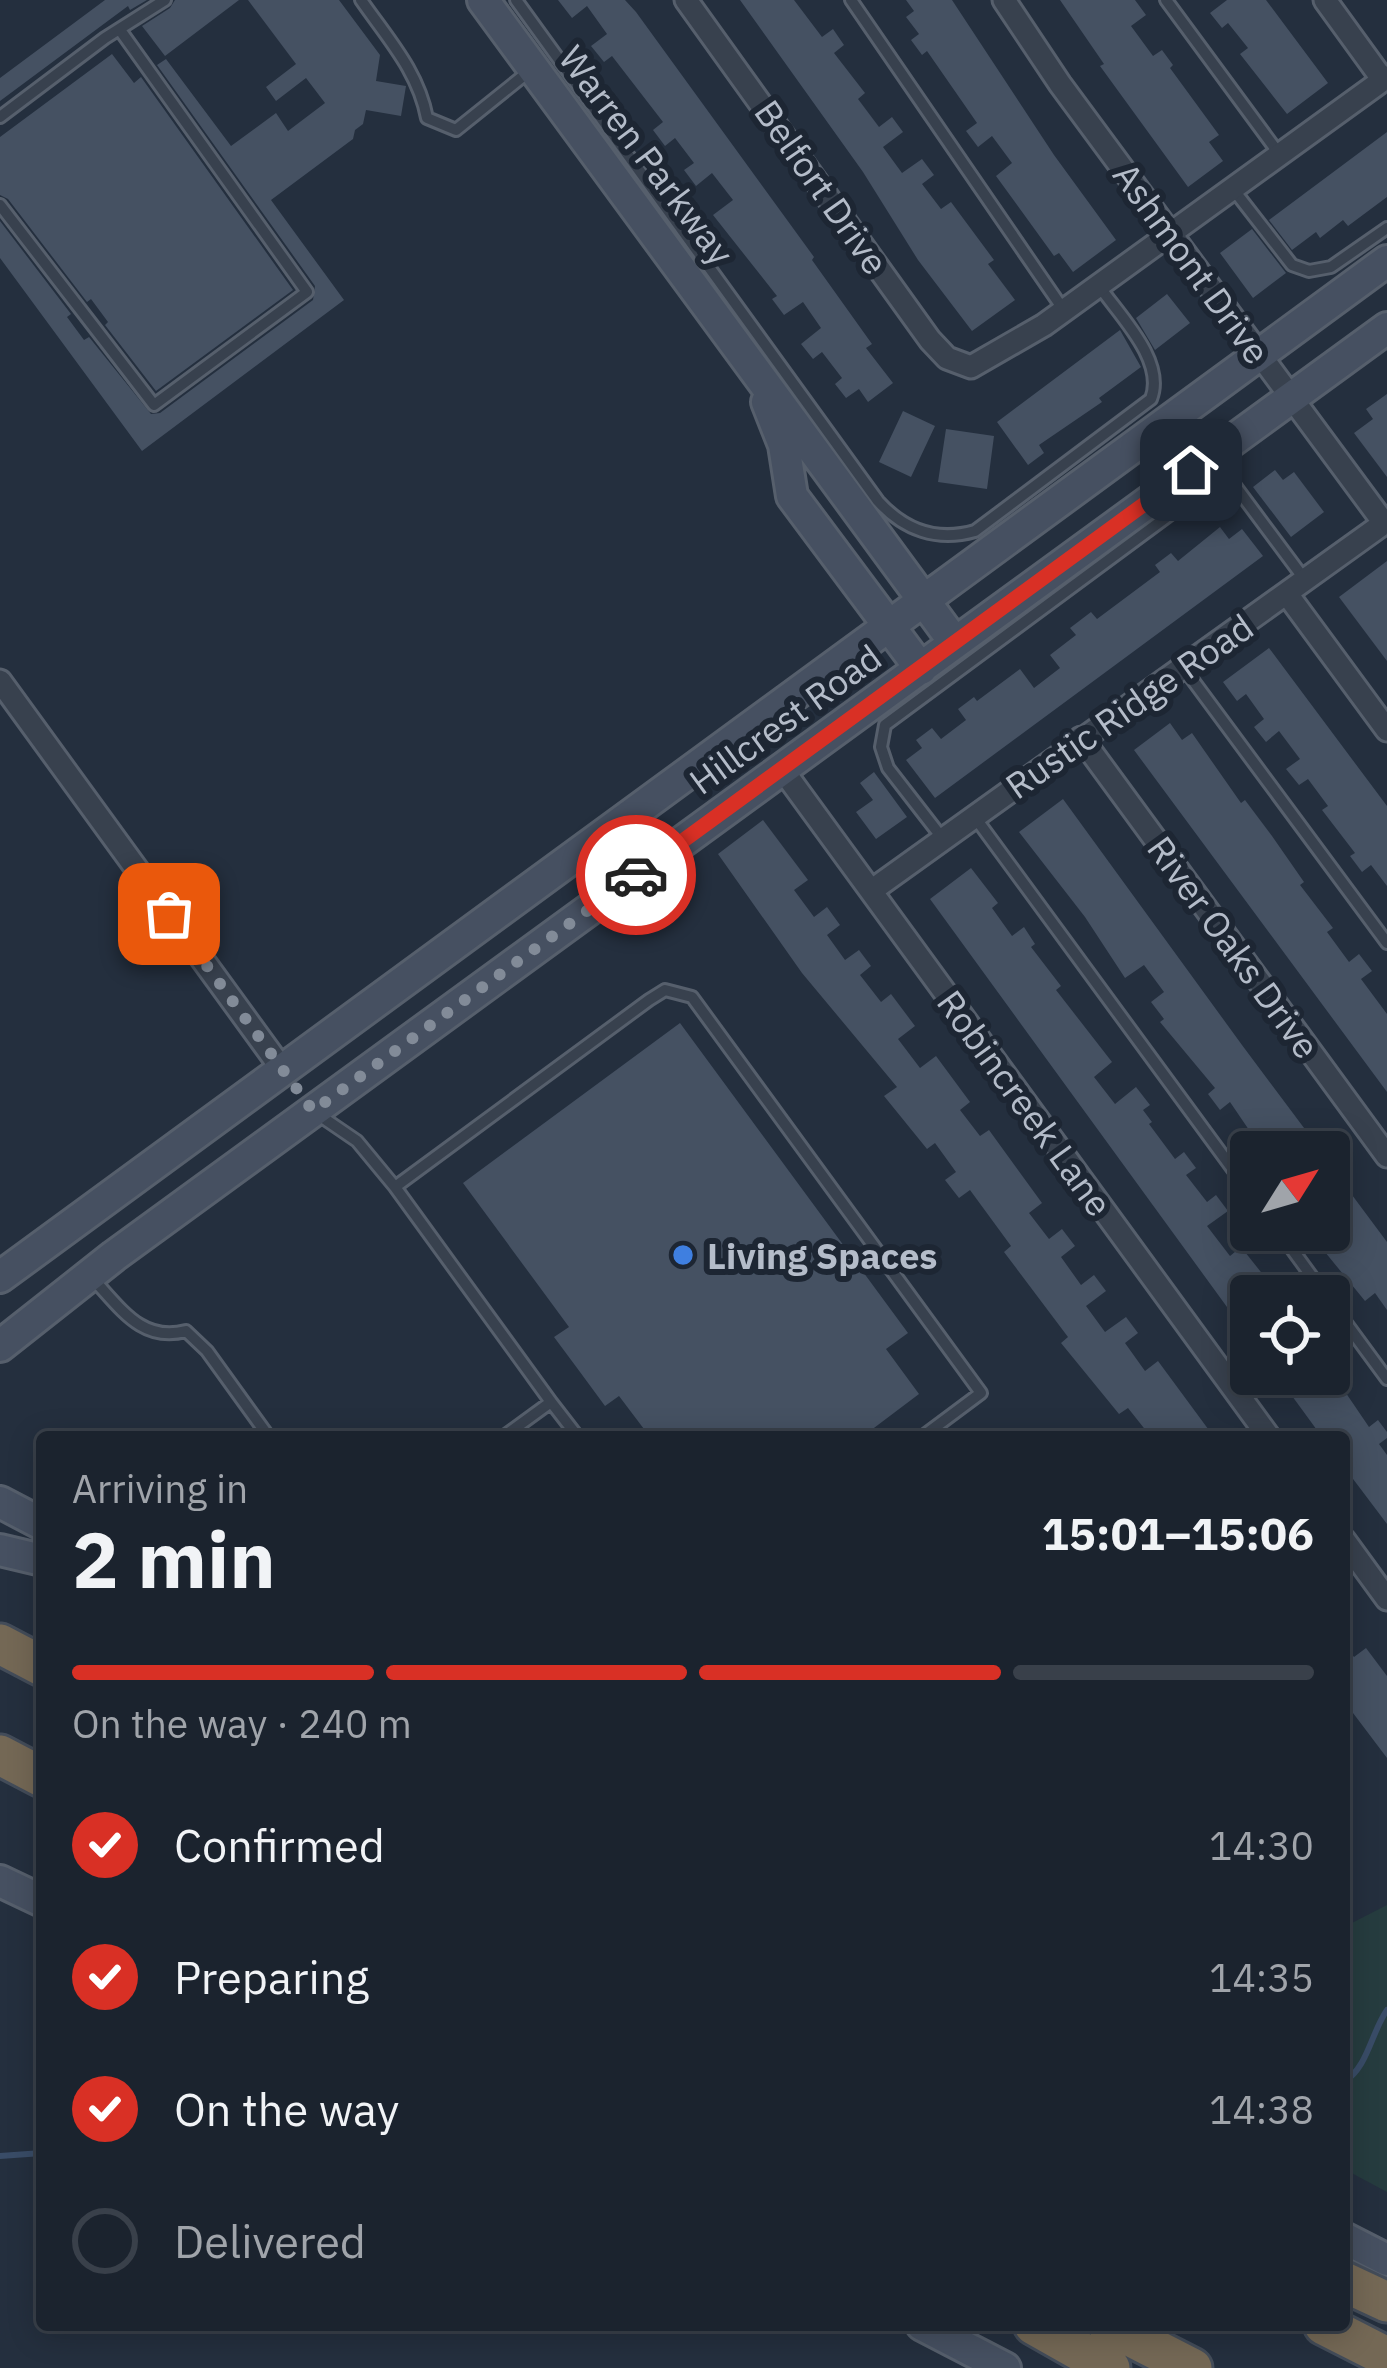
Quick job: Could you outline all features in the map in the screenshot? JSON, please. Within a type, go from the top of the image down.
[{"type":"highway","points":[[0,1644],[36,1663]]},
{"type":"highway","points":[[0,1755],[36,1774]]},
{"type":"highway","points":[[1350,2285],[1387,2302]]},
{"type":"highway","points":[[1045,2331],[1110,2368]]},
{"type":"highway","points":[[1120,2331],[1192,2368]]},
{"type":"highway","points":[[1336,2331],[1387,2357]]},
{"type":"main road","name":"Warren Parkway","points":[[483,0],[955,643]]},
{"type":"main road","name":"Hillcrest Road","points":[[0,1277],[1387,261]]},
{"type":"main road","name":"Hillcrest Road","points":[[0,1346],[313,1111],[1387,328]]},
{"type":"main road","name":"Warren Parkway","points":[[748,357],[784,445],[792,496],[920,669]]},
{"type":"main road","points":[[282,1069],[313,1111]]},
{"type":"main road","points":[[0,1502],[36,1521]]},
{"type":"main road","points":[[0,1519],[36,1537]]},
{"type":"main road","points":[[0,1550],[36,1559]]},
{"type":"main road","points":[[0,1881],[36,1898]]},
{"type":"main road","points":[[1350,2241],[1387,2260]]},
{"type":"main road","points":[[934,2331],[1005,2368]]},
{"type":"street","name":"Belfort Drive","points":[[686,0],[947,358],[977,367],[1064,311]]},
{"type":"street","name":"Ashmont Drive","points":[[1004,0],[1060,84],[1385,522]]},
{"type":"street","points":[[1064,311],[1385,79],[1324,0]]},
{"type":"street","name":"Rustic Ridge Road","points":[[871,891],[1385,522]]},
{"type":"street","points":[[1296,587],[1387,730]]},
{"type":"street","points":[[0,681],[282,1069]]},
{"type":"street","name":"River Oaks Drive","points":[[1081,738],[1387,1156]]},
{"type":"street","name":"Robincreek Lane","points":[[782,770],[1265,1431]]},
{"type":"street","points":[[1350,1548],[1387,1599]]},
{"type":"lane","points":[[0,117],[165,0]]},
{"type":"lane","points":[[361,0],[410,67],[422,91],[427,118],[456,130],[533,68]]},
{"type":"lane","points":[[516,0],[878,501],[908,527],[944,536],[975,531],[1151,399],[1156,386],[1149,359],[1099,286]]},
{"type":"lane","points":[[851,0],[1064,311]]},
{"type":"lane","points":[[1166,0],[1280,155]]},
{"type":"lane","points":[[0,205],[154,405],[307,292],[120,30]]},
{"type":"lane","points":[[1233,189],[1292,266],[1309,271],[1331,267],[1387,228]]},
{"type":"lane","points":[[943,839],[889,768],[881,747],[885,725],[1214,482],[1230,478],[1296,587]]},
{"type":"lane","points":[[1183,667],[1387,943]]},
{"type":"lane","points":[[974,816],[1230,1165]]},
{"type":"lane","points":[[395,1187],[649,1000],[665,990],[692,997],[981,1393],[930,1431]]},
{"type":"lane","points":[[313,1111],[357,1141],[395,1187],[573,1431]]},
{"type":"lane","points":[[90,1275],[142,1329],[154,1334],[186,1331],[207,1351],[265,1431]]},
{"type":"lane","points":[[1350,1328],[1387,1379]]},
{"type":"lane","points":[[511,1431],[551,1402]]},
{"type":"green space","points":[[1387,1905],[1387,2192],[1350,2172],[1350,1924]]},
{"type":"building","points":[[105,0],[147,0],[130,10],[128,6],[0,101],[0,78]]},
{"type":"building","points":[[175,0],[239,0],[165,56],[142,26]]},
{"type":"building","points":[[248,0],[339,0],[380,55],[376,81],[406,86],[401,116],[366,110],[353,139],[271,200],[344,300],[142,451],[0,258],[0,221],[71,314],[67,317],[84,340],[89,337],[151,414],[160,413],[313,300],[315,286],[157,65],[166,59],[231,146],[276,113],[288,131],[325,103],[306,78],[276,101],[266,87],[296,64]]},
{"type":"building","points":[[558,0],[625,0],[636,12],[814,257],[872,344],[866,348],[893,383],[868,402],[859,389],[846,398],[835,384],[842,378],[822,352],[813,359],[801,344],[821,328],[803,302],[784,315],[772,299],[777,296],[713,215],[733,200],[712,173],[696,186],[684,170],[694,163],[675,138],[665,146],[653,130],[663,122],[612,56],[604,62],[591,46],[607,34],[587,6],[572,18]]},
{"type":"building","points":[[740,0],[794,0],[822,37],[833,29],[844,45],[834,53],[865,93],[858,99],[879,127],[892,117],[903,132],[883,147],[902,173],[922,159],[934,175],[922,184],[941,209],[951,202],[994,260],[988,264],[1015,300],[972,331]]},
{"type":"building","points":[[906,0],[952,0],[1116,240],[1073,272],[1059,253],[1054,256],[996,176],[1012,163],[992,136],[978,147],[966,131],[977,123],[927,51],[922,55],[911,40],[919,34],[906,17],[914,11]]},
{"type":"building","points":[[1060,0],[1135,0],[1146,15],[1131,26],[1153,56],[1162,50],[1173,65],[1170,68],[1219,135],[1209,142],[1223,161],[1188,187],[1100,66],[1104,64]]},
{"type":"building","points":[[1227,0],[1266,0],[1328,83],[1287,114],[1240,54],[1248,48],[1228,23],[1222,28],[1210,13]]},
{"type":"building","points":[[112,54],[134,83],[141,77],[293,290],[156,391],[91,299],[87,302],[8,199],[0,195],[0,137]]},
{"type":"building","points":[[1387,132],[1387,197],[1348,226],[1343,220],[1320,238],[1316,232],[1292,250],[1269,220]]},
{"type":"building","points":[[1252,229],[1286,273],[1253,298],[1220,253]]},
{"type":"building","points":[[1167,294],[1190,323],[1155,350],[1136,318]]},
{"type":"building","points":[[1120,330],[1141,367],[1099,398],[1102,402],[1039,445],[1044,453],[1028,465],[997,422]]},
{"type":"building","points":[[1387,394],[1387,477],[1354,433],[1373,419],[1366,409]]},
{"type":"building","points":[[903,411],[935,426],[911,477],[879,462]]},
{"type":"building","points":[[946,429],[994,436],[987,489],[938,482]]},
{"type":"building","points":[[1275,470],[1283,480],[1294,472],[1324,512],[1291,537],[1253,487]]},
{"type":"building","points":[[1220,527],[1229,539],[1242,529],[1263,556],[935,798],[906,760],[922,748],[916,740],[932,728],[941,739],[966,720],[958,709],[1020,669],[1034,688],[1060,668],[1050,655],[1076,635],[1070,628],[1091,612],[1097,619],[1160,572],[1155,565],[1171,553],[1178,561]]},
{"type":"building","points":[[1387,561],[1387,661],[1339,597]]},
{"type":"building","points":[[1269,648],[1387,806],[1387,886],[1371,865],[1362,872],[1350,856],[1355,853],[1322,810],[1328,806],[1308,779],[1299,785],[1286,769],[1300,759],[1279,731],[1266,742],[1254,727],[1264,719],[1246,694],[1237,701],[1223,682]]},
{"type":"building","points":[[1170,723],[1182,740],[1192,733],[1241,803],[1245,800],[1272,836],[1304,882],[1300,885],[1333,928],[1327,932],[1349,962],[1359,954],[1372,971],[1361,979],[1387,1014],[1387,1092],[1134,750]]},
{"type":"building","points":[[874,772],[907,817],[876,839],[856,812],[873,800],[860,783]]},
{"type":"building","points":[[1063,799],[1306,1131],[1250,1131],[1230,1102],[1220,1110],[1208,1094],[1215,1088],[1160,1022],[1164,1019],[1151,1002],[1164,992],[1144,965],[1125,978],[1019,832]]},
{"type":"building","points":[[763,820],[808,880],[794,890],[814,917],[827,907],[840,925],[827,935],[845,960],[859,950],[871,966],[860,975],[881,1002],[891,994],[915,1026],[898,1039],[920,1068],[936,1056],[970,1102],[960,1110],[980,1136],[989,1130],[1042,1203],[1029,1213],[1049,1239],[1062,1229],[1075,1246],[1061,1257],[1081,1285],[1094,1275],[1106,1291],[1086,1306],[1105,1332],[1126,1317],[1138,1333],[1125,1343],[1145,1371],[1158,1361],[1210,1431],[1146,1431],[1128,1408],[1119,1414],[1061,1343],[1068,1337],[1004,1252],[1011,1246],[970,1190],[959,1198],[945,1180],[956,1172],[935,1143],[927,1149],[884,1096],[897,1087],[802,973],[718,854]]},
{"type":"building","points":[[971,868],[998,903],[992,908],[1012,936],[1024,927],[1035,944],[1031,947],[1061,986],[1056,990],[1112,1062],[1094,1077],[1115,1104],[1136,1087],[1150,1105],[1143,1110],[1149,1124],[1175,1159],[1184,1152],[1196,1168],[1186,1175],[1207,1202],[1216,1195],[1228,1211],[1207,1226],[1230,1256],[1244,1251],[1263,1275],[1230,1275],[1230,1311],[930,899]]},
{"type":"building","name":"Living Spaces","points":[[680,1023],[908,1333],[886,1349],[919,1394],[870,1431],[645,1431],[619,1396],[605,1406],[554,1337],[569,1327],[463,1183]]},
{"type":"building","points":[[1350,1192],[1387,1242],[1387,1310],[1375,1293],[1365,1301],[1350,1283],[1350,1275],[1344,1275],[1324,1251],[1350,1251]]},
{"type":"building","points":[[1291,1395],[1347,1395],[1369,1427],[1378,1420],[1387,1432],[1379,1444],[1387,1455],[1387,1524],[1350,1475],[1350,1431],[1318,1431]]},
{"type":"building","points":[[1366,1648],[1387,1676],[1387,1758],[1353,1713],[1350,1715],[1350,1652],[1354,1657]]},
{"type":"waterway","points":[[1350,2078],[1387,2010]]},
{"type":"waterway","points":[[0,2156],[36,2153]]},
{"type":"way so far","points":[[169,914],[313,1111],[636,875]]},
{"type":"place","name":"Living Spaces","points":[[683,1255]]},
{"type":"route","points":[[636,875],[1191,470]]}]
